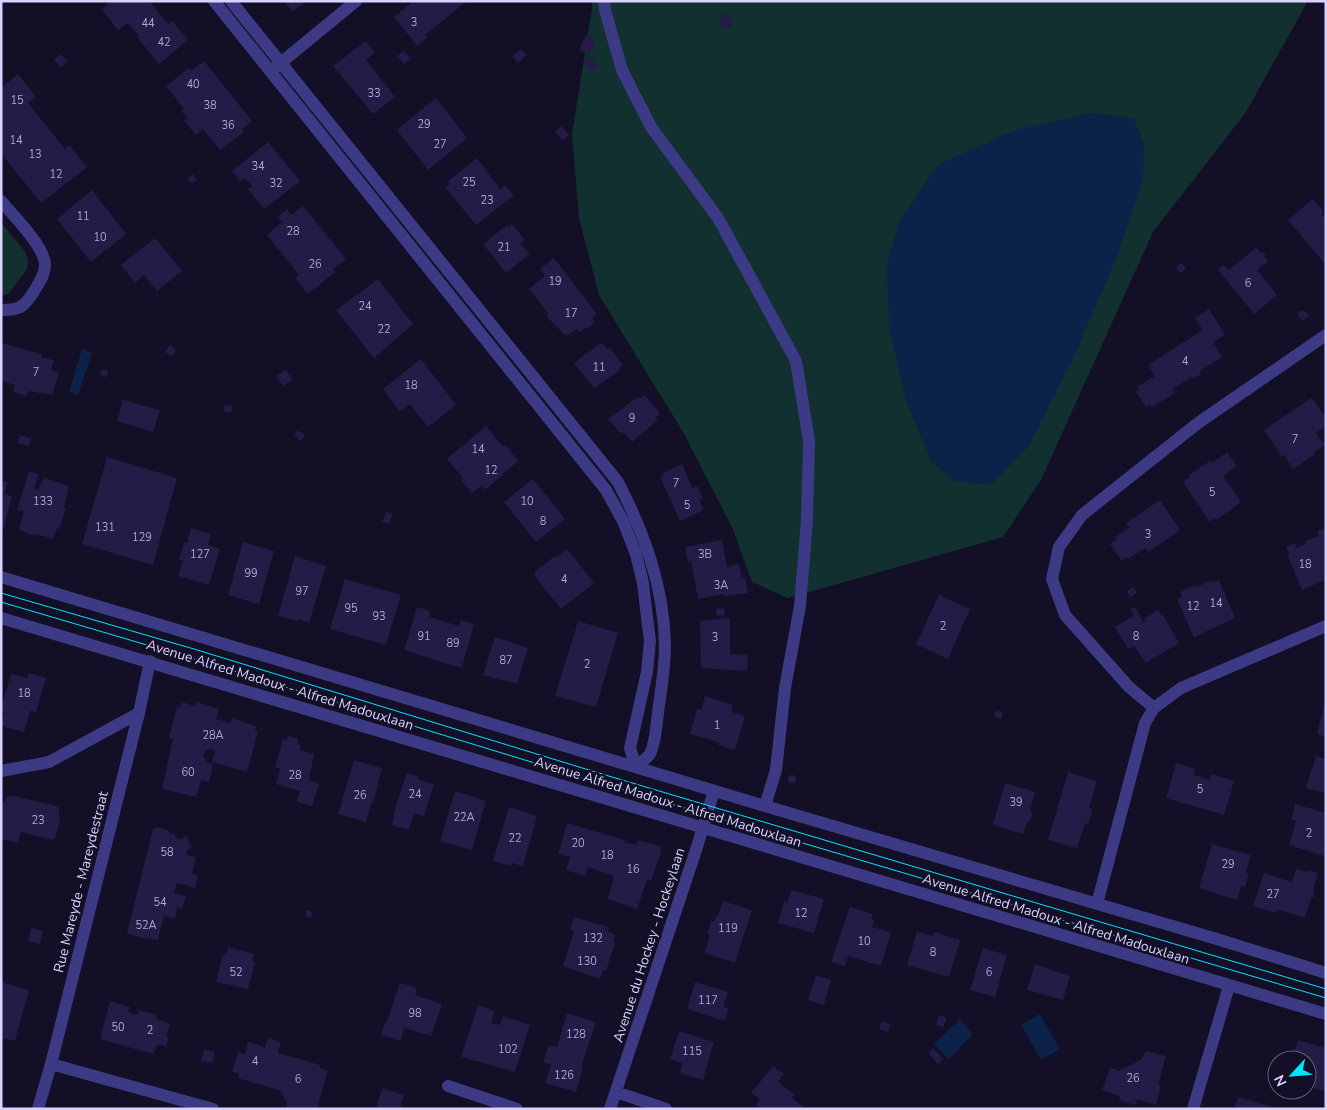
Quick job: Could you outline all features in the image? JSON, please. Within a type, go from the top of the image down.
[{"type":"street","points":[[214,1],[606,490],[623,521],[636,554],[643,583],[650,642],[647,672],[630,748],[636,767],[650,753],[654,739],[663,675],[665,644],[657,581],[649,552],[636,517],[618,482],[231,1]]},
{"type":"street","points":[[270,71],[356,1]]},
{"type":"street","points":[[604,1],[622,70],[651,127],[718,218],[796,361],[809,441],[807,520],[800,606],[786,688],[776,770],[765,806]]},
{"type":"street","points":[[1,201],[39,248],[45,263],[43,275],[25,304],[15,310],[1,310]]},
{"type":"street","points":[[1154,708],[1128,688],[1066,615],[1052,579],[1059,547],[1082,515],[1198,422],[1326,335]]},
{"type":"street","name":"Avenue Alfred Madoux - Alfred Madouxlaan","points":[[1,577],[765,806],[1246,947],[1326,973]]},
{"type":"street","name":"Avenue Alfred Madoux - Alfred Madouxlaan","points":[[1,618],[1326,1014]]},
{"type":"street","points":[[1097,904],[1145,723],[1154,708],[1181,688],[1326,626]]},
{"type":"street","name":"Rue Mareyde - Mareydestraat","points":[[38,1109],[139,713],[150,662]]},
{"type":"street","points":[[1,771],[49,762],[139,713]]},
{"type":"street","name":"Avenue du Hockey - Hockeylaan","points":[[610,1109],[714,790]]},
{"type":"street","points":[[1193,1109],[1229,986]]},
{"type":"street","points":[[51,1064],[213,1109]]},
{"type":"street","points":[[448,1086],[517,1109]]},
{"type":"street","points":[[616,1092],[666,1109]]},
{"type":"green space","points":[[592,1],[1308,1],[1246,112],[1153,232],[1041,480],[1003,537],[788,598],[752,582],[732,527],[683,432],[599,295],[579,218],[572,134]]},
{"type":"green space","points":[[1,222],[26,253],[28,262],[27,269],[8,294],[1,296]]},
{"type":"water","points":[[1091,113],[1134,118],[1144,145],[1143,181],[1116,259],[1071,363],[1029,446],[992,484],[955,482],[931,461],[906,401],[889,327],[887,263],[900,220],[938,165],[1015,130]]},
{"type":"water","points":[[82,349],[92,353],[78,395],[69,392]]},
{"type":"water","points":[[1040,1014],[1060,1049],[1041,1060],[1021,1025]]},
{"type":"water","points":[[960,1019],[973,1034],[949,1059],[934,1044]]},
{"type":"building","points":[[111,1],[149,1],[168,24],[172,21],[188,40],[159,64],[128,23],[118,30],[102,9]]},
{"type":"building","points":[[284,1],[306,1],[293,12]]},
{"type":"building","points":[[413,1],[467,1],[425,35],[427,38],[417,46],[394,17]]},
{"type":"building","points":[[731,14],[732,28],[722,29],[721,15]]},
{"type":"building","points":[[586,35],[596,39],[589,54],[579,50]]},
{"type":"building","points":[[366,41],[375,52],[366,60],[395,97],[373,114],[333,66]]},
{"type":"building","points":[[521,49],[527,55],[518,63],[512,56]]},
{"type":"building","points":[[404,51],[411,59],[404,64],[397,56]]},
{"type":"building","points":[[61,54],[68,62],[60,68],[54,59]]},
{"type":"building","points":[[592,56],[597,67],[590,71],[584,61]]},
{"type":"building","points":[[204,61],[252,121],[242,129],[244,132],[220,150],[203,129],[196,135],[184,121],[188,118],[181,111],[184,109],[166,86],[189,68],[191,71]]},
{"type":"building","points":[[18,74],[36,97],[28,103],[65,149],[69,145],[87,167],[41,203],[1,153],[1,88]]},
{"type":"building","points":[[436,98],[467,138],[428,170],[397,130]]},
{"type":"building","points":[[561,126],[569,135],[563,141],[555,132]]},
{"type":"building","points":[[268,142],[300,181],[264,209],[248,189],[252,186],[245,178],[240,181],[232,171]]},
{"type":"building","points":[[477,158],[500,189],[505,185],[514,195],[476,225],[445,187],[450,184],[448,181]]},
{"type":"building","points":[[193,174],[197,180],[192,184],[188,179]]},
{"type":"building","points":[[92,190],[126,234],[91,262],[57,219]]},
{"type":"building","points":[[1313,199],[1324,212],[1321,214],[1326,219],[1326,265],[1288,220]]},
{"type":"building","points":[[303,206],[346,259],[333,269],[335,272],[308,294],[295,278],[299,275],[267,235],[282,222],[278,217],[287,209],[291,215]]},
{"type":"building","points":[[512,224],[525,240],[520,244],[530,254],[506,273],[483,244],[507,225],[508,227]]},
{"type":"building","points":[[155,238],[182,271],[157,291],[144,275],[135,283],[121,265]]},
{"type":"building","points":[[1257,247],[1261,253],[1263,252],[1266,255],[1264,256],[1268,261],[1257,270],[1277,295],[1254,314],[1219,271],[1219,268],[1223,265],[1229,270]]},
{"type":"building","points":[[554,258],[597,314],[592,318],[595,322],[586,329],[579,332],[577,329],[566,336],[547,317],[548,313],[529,289],[545,276],[540,269]]},
{"type":"building","points":[[1182,263],[1186,269],[1180,273],[1176,267]]},
{"type":"building","points":[[378,279],[413,324],[374,358],[336,310]]},
{"type":"building","points":[[1209,309],[1225,335],[1213,342],[1222,357],[1200,371],[1201,374],[1172,389],[1175,393],[1152,407],[1150,404],[1146,407],[1136,392],[1139,390],[1137,387],[1155,376],[1148,365],[1203,330],[1195,318]]},
{"type":"building","points":[[1300,311],[1305,311],[1309,316],[1303,321],[1297,314]]},
{"type":"building","points":[[1,343],[42,354],[41,357],[54,360],[51,370],[59,373],[52,395],[28,391],[27,396],[13,392],[15,385],[1,381]]},
{"type":"building","points":[[602,343],[608,349],[610,348],[623,365],[620,370],[594,388],[574,363]]},
{"type":"building","points":[[170,345],[176,350],[172,356],[165,352]]},
{"type":"building","points":[[421,359],[456,405],[428,427],[410,404],[400,412],[383,389]]},
{"type":"building","points":[[101,370],[108,371],[107,377],[101,376]]},
{"type":"building","points":[[286,370],[293,380],[283,386],[276,376]]},
{"type":"building","points":[[645,395],[660,414],[655,418],[658,420],[632,442],[624,432],[621,434],[608,419],[638,397],[639,399]]},
{"type":"building","points":[[1312,398],[1326,418],[1326,426],[1316,433],[1325,445],[1293,469],[1284,455],[1282,457],[1264,430]]},
{"type":"building","points":[[123,400],[160,410],[153,432],[117,421]]},
{"type":"building","points":[[225,405],[233,406],[231,413],[224,411]]},
{"type":"building","points":[[486,426],[502,446],[506,445],[518,461],[485,490],[481,486],[472,493],[461,480],[463,478],[447,459]]},
{"type":"building","points":[[298,430],[305,435],[301,441],[294,435]]},
{"type":"building","points":[[20,435],[31,438],[29,446],[17,443]]},
{"type":"building","points":[[1227,452],[1237,466],[1223,476],[1241,502],[1216,520],[1215,518],[1210,522],[1183,482],[1190,477],[1189,475],[1210,461],[1212,463]]},
{"type":"building","points":[[107,457],[177,478],[153,565],[82,544]]},
{"type":"building","points":[[682,464],[692,488],[697,486],[703,499],[699,500],[704,510],[680,521],[660,477],[664,475],[663,473]]},
{"type":"building","points":[[29,471],[39,474],[34,488],[38,490],[44,478],[69,486],[64,508],[66,508],[60,527],[58,527],[53,539],[36,534],[35,536],[19,530],[24,511],[17,510]]},
{"type":"building","points":[[533,479],[565,519],[536,542],[504,502]]},
{"type":"building","points":[[1,480],[8,482],[4,494],[12,496],[2,535]]},
{"type":"building","points":[[1160,500],[1180,530],[1148,552],[1145,548],[1122,561],[1110,544],[1117,539],[1115,537],[1129,528],[1126,523]]},
{"type":"building","points":[[386,512],[393,514],[389,524],[382,522]]},
{"type":"building","points":[[191,528],[211,534],[208,545],[220,549],[209,585],[178,576],[183,561],[179,560],[184,543],[187,543]]},
{"type":"building","points":[[1326,528],[1325,580],[1302,590],[1287,554],[1289,553],[1286,547],[1295,543],[1296,548],[1306,544],[1305,541],[1319,536],[1317,531]]},
{"type":"building","points":[[722,540],[727,567],[739,564],[742,578],[745,577],[748,593],[725,596],[724,594],[698,599],[691,561],[688,562],[685,547]]},
{"type":"building","points":[[243,542],[274,551],[259,604],[228,595]]},
{"type":"building","points":[[567,549],[594,583],[561,609],[534,575],[535,571]]},
{"type":"building","points":[[295,556],[326,566],[309,623],[299,619],[298,621],[278,616]]},
{"type":"building","points":[[345,579],[401,595],[386,645],[330,629]]},
{"type":"building","points":[[1219,580],[1235,618],[1194,637],[1177,599],[1182,596],[1180,592],[1195,585],[1196,587],[1210,581],[1211,583]]},
{"type":"building","points":[[1134,587],[1137,593],[1130,597],[1127,591]]},
{"type":"building","points":[[939,595],[970,609],[948,659],[916,644]]},
{"type":"building","points":[[417,607],[430,611],[429,617],[459,626],[461,620],[474,624],[462,667],[404,650]]},
{"type":"building","points":[[1135,607],[1144,623],[1146,621],[1144,619],[1158,610],[1163,615],[1179,643],[1146,663],[1134,646],[1128,649],[1115,627],[1134,616],[1130,609]]},
{"type":"building","points":[[724,608],[725,615],[717,616],[716,609]]},
{"type":"building","points":[[730,618],[730,654],[748,655],[747,671],[701,668],[700,621]]},
{"type":"building","points":[[578,621],[618,633],[596,707],[555,696]]},
{"type":"building","points":[[495,637],[528,648],[517,684],[483,675]]},
{"type":"building","points":[[28,673],[46,678],[36,712],[30,711],[24,732],[1,726],[4,711],[1,708],[11,674],[27,678]]},
{"type":"building","points":[[705,696],[733,705],[731,712],[745,716],[735,750],[718,745],[719,742],[690,734],[697,709],[701,710]]},
{"type":"building","points":[[182,702],[195,706],[196,702],[219,709],[216,719],[230,723],[232,718],[256,726],[255,730],[258,731],[247,772],[212,762],[215,750],[210,748],[205,750],[203,758],[206,758],[205,762],[213,764],[209,782],[201,780],[196,797],[162,789],[173,739],[169,738],[177,707],[180,708]]},
{"type":"building","points":[[1326,702],[1326,737],[1317,734]]},
{"type":"building","points":[[996,710],[1003,713],[1001,719],[994,716]]},
{"type":"building","points":[[288,736],[298,739],[297,744],[301,745],[299,750],[314,754],[309,780],[319,784],[312,806],[297,802],[300,791],[276,784],[280,769],[275,767],[283,739],[287,740]]},
{"type":"building","points":[[1316,756],[1326,759],[1326,793],[1306,788]]},
{"type":"building","points":[[354,760],[382,768],[373,804],[371,803],[366,822],[338,814]]},
{"type":"building","points":[[1176,763],[1195,769],[1194,775],[1210,780],[1211,774],[1234,781],[1224,815],[1166,798]]},
{"type":"building","points":[[1068,772],[1097,781],[1089,808],[1093,809],[1088,824],[1085,823],[1077,848],[1048,840]]},
{"type":"building","points":[[407,773],[418,776],[417,779],[434,784],[424,816],[414,813],[409,830],[392,825],[396,805]]},
{"type":"building","points":[[792,775],[796,779],[792,783],[788,779]]},
{"type":"building","points":[[1005,783],[1035,792],[1030,811],[1033,812],[1023,834],[993,825]]},
{"type":"building","points":[[455,791],[486,801],[472,850],[440,841]]},
{"type":"building","points":[[13,796],[57,806],[60,821],[53,840],[21,832],[18,843],[1,839],[1,802],[4,802],[7,797]]},
{"type":"building","points":[[1295,804],[1326,813],[1324,856],[1289,845],[1296,821],[1291,819]]},
{"type":"building","points":[[509,807],[537,816],[523,866],[512,863],[511,866],[493,861]]},
{"type":"building","points":[[567,823],[625,840],[624,842],[637,845],[638,840],[660,846],[661,852],[651,881],[647,880],[637,909],[608,899],[614,876],[588,867],[585,876],[566,870],[570,857],[558,854]]},
{"type":"building","points":[[157,827],[175,834],[176,838],[181,839],[186,836],[192,847],[187,850],[186,855],[196,857],[192,874],[198,876],[195,888],[177,883],[174,893],[186,896],[182,909],[177,908],[175,919],[164,916],[158,940],[145,939],[127,933],[153,829]]},
{"type":"building","points":[[1212,844],[1251,855],[1246,872],[1249,873],[1245,887],[1241,886],[1237,900],[1199,888]]},
{"type":"building","points":[[1296,869],[1318,873],[1313,892],[1315,893],[1313,898],[1311,898],[1305,918],[1277,909],[1276,913],[1253,906],[1264,873],[1292,882]]},
{"type":"building","points":[[791,890],[824,899],[814,933],[778,923],[784,902],[787,903]]},
{"type":"building","points":[[723,901],[752,910],[735,963],[705,953],[710,935],[707,934],[711,921],[714,922],[716,916],[718,916]]},
{"type":"building","points":[[850,907],[873,914],[871,919],[874,920],[872,927],[891,932],[881,966],[848,956],[845,966],[831,962]]},
{"type":"building","points":[[307,910],[313,912],[311,918],[305,916]]},
{"type":"building","points":[[574,917],[608,927],[607,931],[615,934],[613,941],[615,943],[606,971],[603,970],[600,979],[563,966],[574,931],[570,930]]},
{"type":"building","points":[[31,928],[43,931],[40,944],[28,941]]},
{"type":"building","points":[[917,932],[933,936],[934,932],[960,940],[949,977],[907,965]]},
{"type":"building","points":[[228,947],[254,954],[252,961],[255,962],[248,989],[216,982],[223,954],[226,955]]},
{"type":"building","points":[[983,948],[1007,955],[995,997],[970,990]]},
{"type":"building","points":[[1035,964],[1070,976],[1063,1000],[1027,990]]},
{"type":"building","points":[[816,975],[831,980],[824,1005],[808,1000]]},
{"type":"building","points":[[1,982],[29,990],[15,1041],[1,1038]]},
{"type":"building","points":[[695,982],[728,992],[723,1007],[729,1008],[725,1021],[687,1009]]},
{"type":"building","points":[[400,983],[417,988],[415,995],[442,1004],[431,1036],[404,1028],[401,1041],[381,1035]]},
{"type":"building","points":[[110,1001],[130,1007],[128,1012],[137,1015],[139,1010],[157,1015],[156,1019],[170,1024],[166,1037],[169,1037],[166,1047],[158,1044],[153,1054],[100,1039]]},
{"type":"building","points":[[478,1005],[495,1011],[491,1023],[500,1025],[503,1016],[530,1025],[515,1072],[461,1057]]},
{"type":"building","points":[[567,1013],[596,1022],[581,1067],[583,1068],[576,1092],[545,1083],[551,1065],[543,1062],[549,1045],[557,1047]]},
{"type":"building","points":[[939,1015],[947,1018],[943,1027],[936,1025]]},
{"type":"building","points":[[882,1021],[890,1024],[888,1032],[879,1029]]},
{"type":"building","points":[[679,1031],[714,1042],[703,1080],[680,1073],[682,1063],[670,1059]]},
{"type":"building","points":[[268,1038],[281,1042],[278,1053],[320,1065],[320,1068],[328,1070],[317,1109],[286,1109],[287,1104],[281,1091],[238,1078],[239,1074],[232,1072],[238,1052],[245,1054],[248,1042],[262,1046],[264,1050]]},
{"type":"building","points":[[1298,1040],[1326,1048],[1326,1092],[1317,1089],[1317,1050],[1295,1050]]},
{"type":"building","points":[[933,1048],[943,1059],[938,1064],[928,1053]]},
{"type":"building","points":[[204,1049],[215,1052],[212,1063],[201,1061]]},
{"type":"building","points":[[1146,1051],[1166,1056],[1158,1085],[1161,1085],[1156,1105],[1137,1099],[1136,1105],[1119,1100],[1120,1096],[1102,1090],[1110,1068],[1119,1071],[1142,1059]]},
{"type":"building","points":[[773,1066],[784,1074],[778,1082],[795,1095],[792,1098],[806,1109],[761,1109],[756,1105],[760,1099],[751,1093]]},
{"type":"building","points":[[382,1088],[404,1095],[400,1109],[376,1109]]},
{"type":"building","points":[[1238,1097],[1275,1108],[1275,1109],[1234,1109]]},
{"type":"tram line","points":[[1,593],[194,649],[602,774],[1326,989]]},
{"type":"tram line","points":[[1,602],[600,783],[1326,998]]}]
